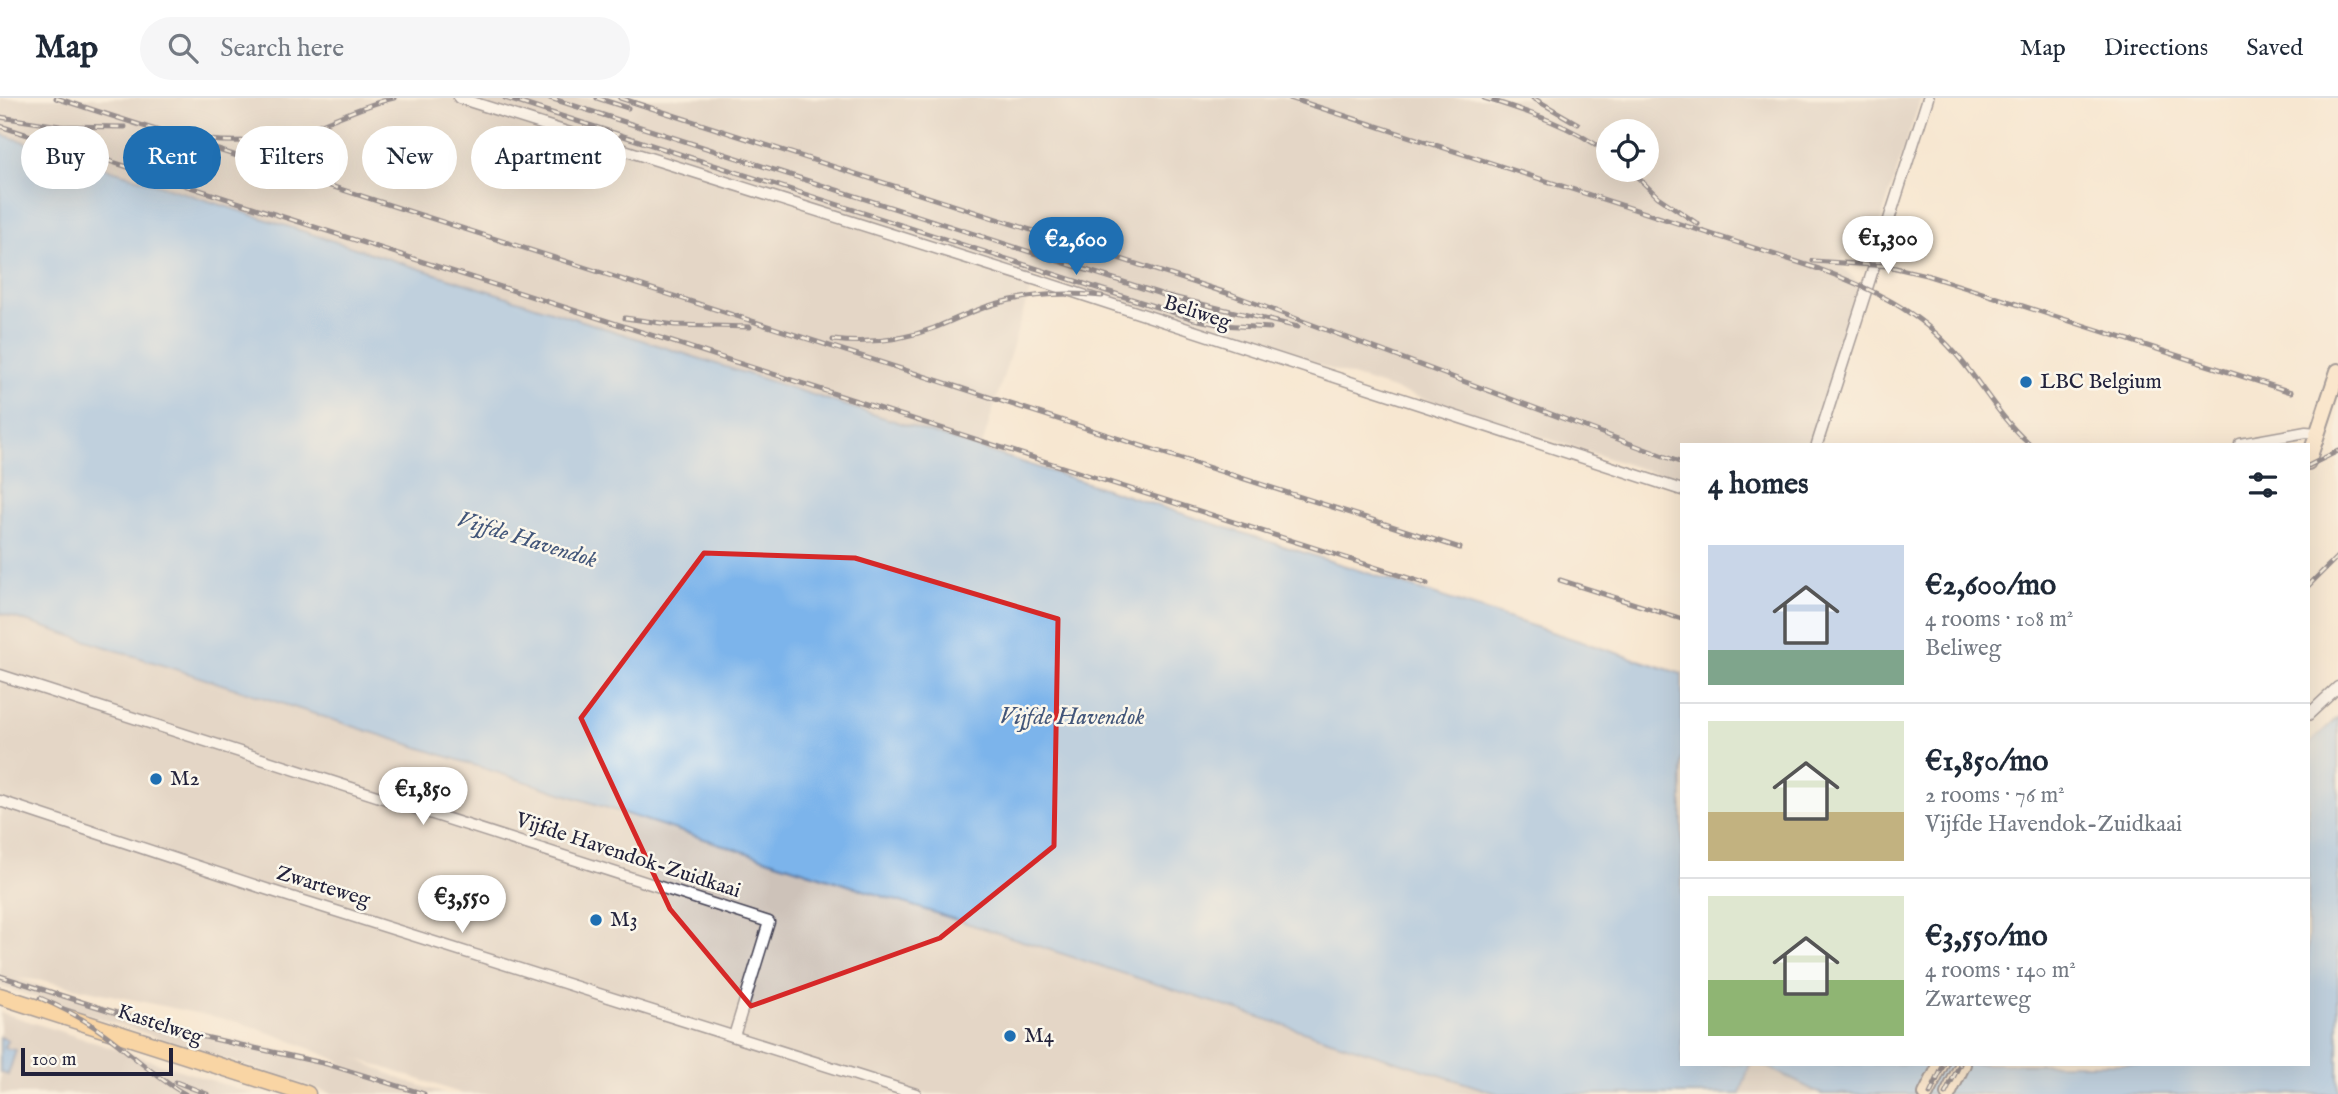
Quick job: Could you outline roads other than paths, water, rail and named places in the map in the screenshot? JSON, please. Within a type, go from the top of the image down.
[{"type":"main road","points":[[2310,456],[2338,371]]},
{"type":"main road","name":"Kastelweg","points":[[0,996],[307,1094]]},
{"type":"main road","points":[[1926,1094],[1940,1066]]},
{"type":"main road","points":[[1948,1094],[1962,1066]]},
{"type":"street","name":"Beliweg","points":[[459,98],[1028,277],[1680,489]]},
{"type":"street","points":[[1817,443],[1928,98]]},
{"type":"street","points":[[2258,443],[2275,442],[2308,432],[2318,433]]},
{"type":"street","name":"Vijfde Havendok-Zuidkaai","points":[[0,675],[769,922],[734,1036]]},
{"type":"street","points":[[2310,713],[2338,687]]},
{"type":"street","name":"Zwarteweg","points":[[0,801],[266,889],[916,1094]]},
{"type":"water","name":"Vijfde Havendok","points":[[0,134],[21,141],[21,189],[109,189],[109,169],[123,173],[123,189],[171,189],[1680,673],[1680,1066],[1750,1066],[1740,1094],[1499,1094],[0,613]]},
{"type":"water","points":[[2338,717],[2338,1094],[1821,1094],[1765,1066],[2310,1066],[2310,743]]},
{"type":"water","points":[[0,1037],[8,1040],[4,1048],[16,1050],[8,1075],[0,1072]]},
{"type":"railway","points":[[56,98],[1460,548]]},
{"type":"railway","points":[[221,141],[282,137],[394,98]]},
{"type":"railway","points":[[505,98],[1194,319],[1222,325],[1270,328]]},
{"type":"railway","points":[[550,98],[1164,295],[1298,327]]},
{"type":"railway","points":[[597,98],[628,108]]},
{"type":"railway","points":[[620,98],[1233,295],[1680,462]]},
{"type":"railway","points":[[1290,98],[1819,269],[1875,292],[1909,313],[1941,338],[2008,423],[2028,443]]},
{"type":"railway","points":[[1484,98],[1533,114],[1596,144]]},
{"type":"railway","points":[[1533,98],[1578,124]]},
{"type":"railway","points":[[0,117],[60,126],[123,127]]},
{"type":"railway","points":[[0,126],[1427,584]]},
{"type":"railway","points":[[1642,182],[1658,197],[1698,224]]},
{"type":"railway","points":[[1813,261],[1887,266],[1926,275],[2291,392]]},
{"type":"railway","points":[[833,340],[871,341],[910,336],[987,306],[1021,298],[1062,294],[1102,296]]},
{"type":"railway","points":[[625,318],[675,325],[750,327]]},
{"type":"railway","points":[[2310,465],[2338,451]]},
{"type":"railway","points":[[2310,584],[2338,556]]},
{"type":"railway","points":[[1560,580],[1680,618]]},
{"type":"railway","points":[[0,976],[164,1028],[327,1064],[424,1094]]},
{"type":"railway","points":[[40,998],[98,1030],[154,1074],[185,1094]]},
{"type":"railway","points":[[1930,1094],[1943,1066]]},
{"type":"railway","points":[[1945,1094],[1959,1066]]},
{"type":"railway","points":[[176,1082],[207,1094]]},
{"type":"place","name":"LBC Belgium","points":[[2026,382]]},
{"type":"place","name":"M2","points":[[156,779]]},
{"type":"place","name":"M3","points":[[596,920]]},
{"type":"place","name":"M4","points":[[1010,1036]]}]
